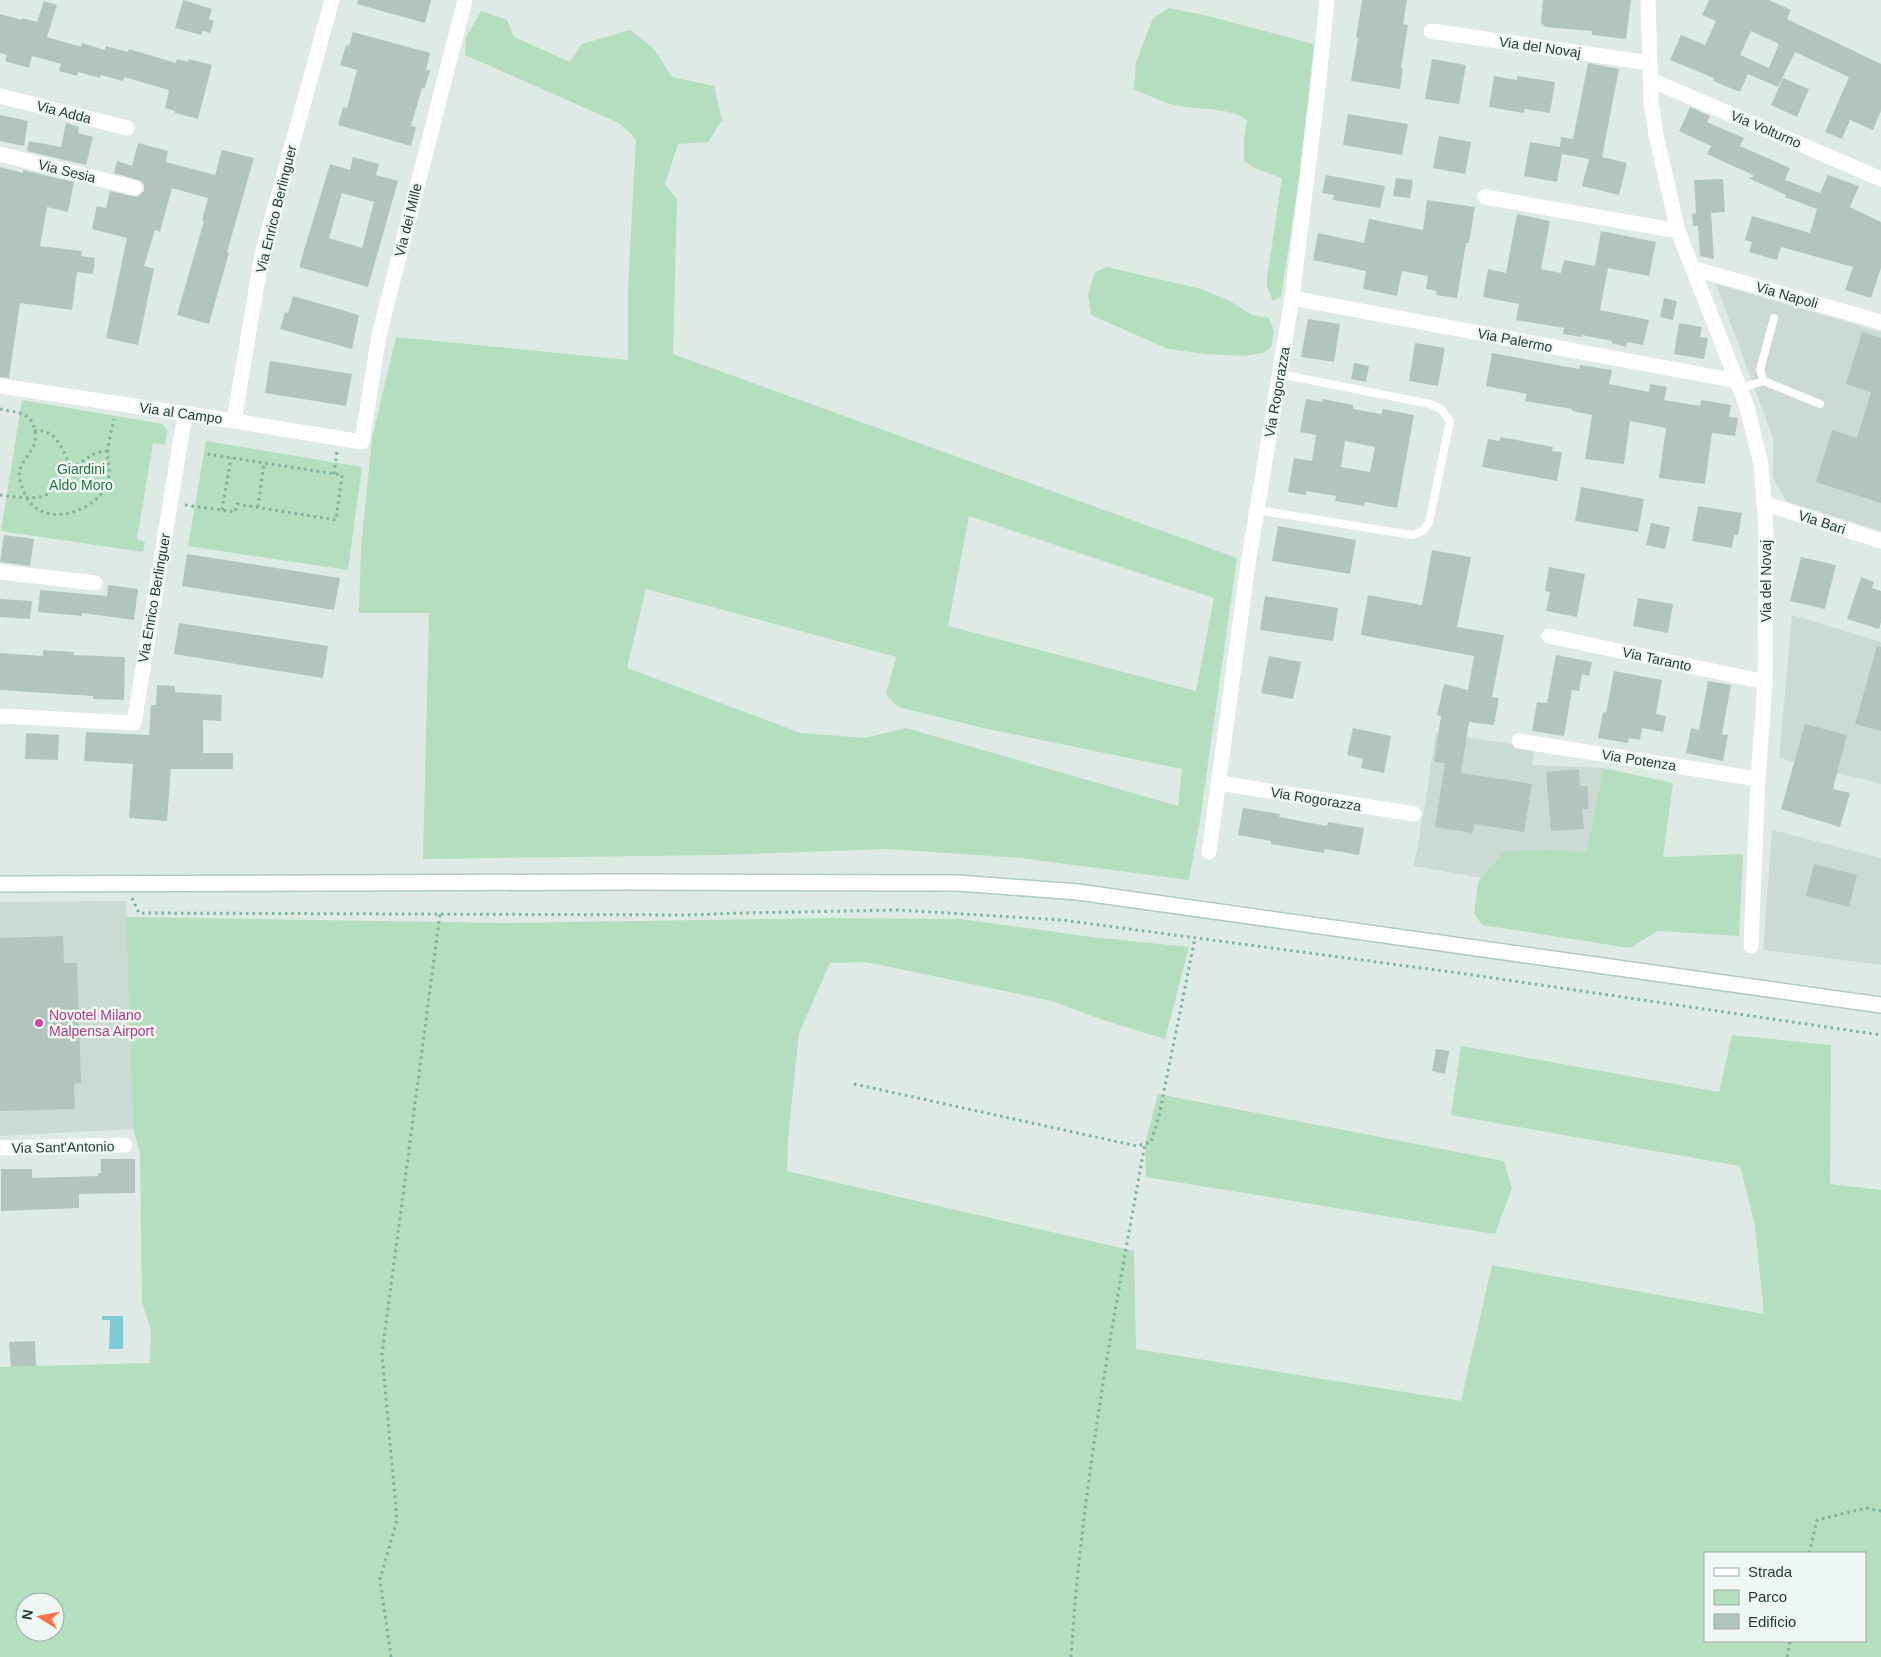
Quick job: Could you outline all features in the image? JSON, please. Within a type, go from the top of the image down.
[{"type":"street","name":"Via Enrico Berlinguer","points":[[234,420],[262,254],[332,0]]},
{"type":"street","name":"Via dei Mille","points":[[362,442],[379,334],[465,0]]},
{"type":"street","name":"Via Rogorazza","points":[[1209,852],[1248,564],[1292,298],[1327,0]]},
{"type":"street","name":"Via del Novaj","points":[[1650,2],[1651,102],[1656,135],[1678,231],[1738,384],[1755,434],[1759,454],[1766,529],[1765,682],[1758,780],[1751,946]]},
{"type":"street","name":"Via del Novaj","points":[[1431,31],[1650,63]]},
{"type":"street","name":"Via Volturno","points":[[1651,80],[1881,178]]},
{"type":"street","name":"Via Adda","points":[[0,96],[127,128]]},
{"type":"street","name":"Via Sesia","points":[[0,154],[135,188]]},
{"type":"street","points":[[1484,197],[1678,231]]},
{"type":"street","name":"Via Napoli","points":[[1692,268],[1881,322]]},
{"type":"street","name":"Via Palermo","points":[[1292,298],[1738,384]]},
{"type":"street","name":"Via al Campo","points":[[0,386],[234,420],[362,442]]},
{"type":"street","name":"Via Enrico Berlinguer","points":[[0,716],[134,723],[185,414]]},
{"type":"street","name":"Via Bari","points":[[1763,503],[1881,541]]},
{"type":"street","points":[[0,572],[95,583]]},
{"type":"street","name":"Via Taranto","points":[[1549,636],[1765,682]]},
{"type":"street","name":"Via Potenza","points":[[1519,741],[1758,780]]},
{"type":"street","name":"Via Rogorazza","points":[[1218,783],[1414,814]]},
{"type":"street","points":[[0,884],[627,882],[977,884],[1078,892],[1881,1005]]},
{"type":"street","name":"Via Sant'Antonio","points":[[0,1148],[125,1145]]},
{"type":"lane","points":[[1764,381],[1760,370],[1774,318]]},
{"type":"lane","points":[[1257,510],[1412,535],[1423,531],[1429,523],[1450,421],[1441,409],[1430,404],[1280,374]]},
{"type":"lane","points":[[1738,384],[1764,381],[1820,404]]},
{"type":"path","points":[[0,409],[25,414],[32,422],[35,444],[19,471],[27,497],[37,509],[46,512],[62,513],[87,507],[100,496],[107,485],[110,468],[108,451],[116,404]]},
{"type":"path","points":[[34,431],[39,430],[54,437],[63,450],[70,466]]},
{"type":"path","points":[[334,474],[339,438]]},
{"type":"path","points":[[0,495],[44,496],[54,489],[64,470],[98,451],[108,451]]},
{"type":"path","points":[[170,503],[235,512],[237,504],[336,520],[342,476],[207,454]]},
{"type":"path","points":[[222,510],[231,458]]},
{"type":"path","points":[[258,507],[264,463]]},
{"type":"path","points":[[127,884],[139,913],[686,915],[898,910],[1062,920],[1468,974],[1881,1035]]},
{"type":"path","points":[[391,1657],[380,1579],[396,1520],[382,1354],[440,914]]},
{"type":"path","points":[[854,1084],[1137,1146],[1151,1142],[1155,1132],[1195,938]]},
{"type":"path","points":[[1071,1657],[1076,1583],[1098,1422],[1145,1144]]},
{"type":"path","points":[[1809,1552],[1817,1520],[1866,1508],[1881,1511]]},
{"type":"path","points":[[1787,1657],[1790,1642]]},
{"type":"shaded area","points":[[1716,284],[1881,332],[1881,531],[1786,501],[1773,478],[1773,438]]},
{"type":"shaded area","points":[[1792,615],[1881,642],[1881,784],[1779,758]]},
{"type":"shaded area","points":[[1436,732],[1535,748],[1532,765],[1603,768],[1586,853],[1556,849],[1504,851],[1482,878],[1414,866]]},
{"type":"shaded area","points":[[1772,830],[1881,858],[1881,965],[1763,950]]},
{"type":"shaded area","points":[[126,901],[133,1129],[0,1136],[0,902]]},
{"type":"green space","points":[[1169,8],[1204,15],[1314,44],[1299,179],[1281,297],[1273,301],[1267,287],[1267,278],[1282,178],[1256,169],[1244,161],[1244,139],[1247,120],[1241,116],[1224,111],[1173,105],[1134,90],[1136,62],[1153,18]]},
{"type":"green space","points":[[481,11],[507,20],[514,37],[570,62],[582,44],[630,30],[653,48],[672,77],[714,86],[722,120],[708,142],[678,144],[665,184],[677,199],[673,354],[1237,558],[1200,820],[1189,880],[1020,858],[888,849],[722,855],[423,859],[429,613],[359,613],[361,548],[372,439],[396,337],[628,360],[628,289],[636,139],[619,123],[465,55],[466,38]],"holes":[[[969,516],[1214,598],[1196,691],[948,626]],[[646,589],[896,657],[886,694],[898,707],[983,728],[1182,769],[1178,806],[906,728],[865,738],[801,733],[627,668]]]},
{"type":"green space","points":[[1107,267],[1201,289],[1228,300],[1252,315],[1269,318],[1274,332],[1271,347],[1263,353],[1243,356],[1168,349],[1091,315],[1088,294],[1095,272]]},
{"type":"green space","name":"Giardini Aldo Moro","points":[[22,400],[162,424],[167,430],[165,445],[153,443],[137,539],[145,542],[143,552],[1,531]]},
{"type":"green space","points":[[206,441],[362,467],[348,570],[188,546]]},
{"type":"green space","points":[[1603,768],[1673,783],[1663,857],[1743,854],[1739,936],[1658,931],[1630,948],[1482,925],[1474,913],[1478,882],[1504,851],[1556,849],[1586,853]]},
{"type":"green space","points":[[126,917],[504,923],[833,918],[961,919],[1091,937],[1189,947],[1165,1039],[1103,1020],[1052,1001],[866,962],[830,963],[799,1033],[788,1139],[787,1171],[1134,1251],[1136,1349],[1461,1401],[1492,1265],[1764,1314],[1755,1225],[1740,1166],[1451,1115],[1461,1046],[1719,1092],[1732,1035],[1831,1045],[1830,1184],[1881,1190],[1881,1657],[0,1657],[0,1367],[150,1363],[151,1331],[142,1302],[140,1153],[133,1129]]},
{"type":"green space","points":[[1158,1094],[1504,1161],[1512,1188],[1495,1234],[1146,1177],[1145,1144]]},
{"type":"water","points":[[102,1316],[123,1316],[123,1349],[109,1349],[110,1320],[102,1320]]},
{"type":"building","points":[[183,0],[212,9],[209,19],[214,21],[210,33],[202,31],[201,35],[175,28]]},
{"type":"building","points":[[358,0],[431,0],[425,23],[357,4]]},
{"type":"building","points":[[1362,0],[1407,0],[1403,24],[1408,25],[1401,68],[1403,68],[1400,89],[1351,81]]},
{"type":"building","points":[[1543,0],[1631,0],[1626,39],[1592,35],[1592,31],[1546,27],[1541,23]]},
{"type":"building","points":[[1709,0],[1769,0],[1791,10],[1787,19],[1881,64],[1881,111],[1873,130],[1850,120],[1842,139],[1825,132],[1849,77],[1795,52],[1778,87],[1748,74],[1740,92],[1713,81],[1714,78],[1670,60],[1681,35],[1705,45],[1716,21],[1702,15]],"holes":[[[1751,31],[1779,44],[1769,68],[1740,55]]]},
{"type":"building","points":[[44,1],[57,5],[47,37],[81,47],[82,43],[105,50],[106,46],[128,52],[129,49],[176,63],[177,59],[188,62],[189,59],[212,65],[198,119],[175,113],[175,111],[165,108],[169,90],[124,77],[123,81],[101,75],[100,78],[78,72],[77,76],[59,71],[61,64],[32,56],[29,68],[5,61],[7,55],[0,53],[0,14],[37,22]]},
{"type":"building","points":[[353,32],[430,53],[426,70],[430,70],[425,88],[422,88],[411,126],[416,127],[411,146],[338,125],[343,107],[347,108],[357,70],[340,65],[346,45],[349,46]]},
{"type":"building","points":[[1432,59],[1466,65],[1459,104],[1425,99]]},
{"type":"building","points":[[1588,63],[1619,69],[1602,157],[1627,163],[1619,195],[1582,186],[1589,159],[1562,154],[1557,182],[1524,176],[1530,142],[1560,147],[1561,137],[1573,139]]},
{"type":"building","points":[[1494,76],[1517,80],[1517,76],[1555,82],[1550,113],[1525,109],[1524,113],[1489,107]]},
{"type":"building","points":[[1783,78],[1809,89],[1797,117],[1771,105]]},
{"type":"building","points":[[1690,107],[1710,116],[1707,122],[1744,138],[1740,146],[1790,168],[1785,180],[1820,193],[1828,175],[1859,186],[1850,207],[1881,222],[1881,268],[1871,298],[1845,290],[1853,267],[1781,247],[1777,260],[1749,252],[1752,242],[1745,240],[1752,216],[1810,233],[1817,209],[1785,197],[1786,195],[1748,178],[1753,177],[1753,175],[1707,154],[1711,146],[1679,131]]},
{"type":"building","points":[[1348,114],[1408,124],[1402,155],[1343,145]]},
{"type":"building","points":[[0,115],[28,121],[24,146],[0,141]]},
{"type":"building","points":[[66,123],[79,127],[78,133],[93,137],[86,165],[27,151],[29,141],[61,147]]},
{"type":"building","points":[[1439,136],[1471,142],[1465,174],[1433,168]]},
{"type":"building","points":[[138,143],[168,151],[166,162],[215,175],[222,150],[254,158],[209,324],[177,315],[204,221],[202,221],[208,198],[172,188],[160,232],[155,230],[144,266],[154,269],[138,345],[106,338],[127,238],[92,229],[97,206],[106,208],[110,191],[137,197],[144,191],[144,185],[141,181],[114,173],[117,161],[132,166]]},
{"type":"building","points":[[353,157],[379,164],[376,175],[398,181],[368,287],[299,267],[330,164],[350,170]],"holes":[[[342,193],[374,202],[362,248],[329,238]]]},
{"type":"building","points":[[0,167],[23,173],[23,170],[74,182],[68,212],[47,207],[40,246],[82,251],[81,256],[95,258],[93,274],[77,272],[72,310],[20,303],[9,378],[0,377]]},
{"type":"building","points":[[1326,175],[1385,186],[1380,208],[1333,200],[1334,195],[1322,193]]},
{"type":"building","points":[[1396,178],[1413,180],[1410,198],[1393,196]]},
{"type":"building","points":[[1723,179],[1725,212],[1711,213],[1714,259],[1700,256],[1698,226],[1693,226],[1692,214],[1696,213],[1694,180]]},
{"type":"building","points":[[1427,200],[1475,207],[1469,243],[1466,243],[1457,298],[1436,295],[1437,291],[1426,289],[1428,276],[1402,271],[1397,296],[1363,289],[1366,271],[1313,260],[1318,233],[1364,243],[1369,219],[1423,230]]},
{"type":"building","points":[[1517,214],[1550,221],[1541,269],[1561,273],[1564,260],[1595,266],[1601,231],[1656,242],[1649,276],[1608,268],[1600,310],[1649,320],[1643,345],[1627,342],[1626,347],[1612,343],[1612,341],[1582,335],[1582,337],[1563,334],[1564,328],[1516,320],[1519,304],[1483,297],[1488,269],[1506,273]]},
{"type":"building","points":[[293,296],[359,315],[352,349],[280,329],[285,312],[288,313]]},
{"type":"building","points":[[1664,298],[1677,301],[1673,320],[1660,317]]},
{"type":"building","points":[[1308,319],[1340,324],[1334,362],[1301,357]]},
{"type":"building","points":[[1679,323],[1702,327],[1700,337],[1708,338],[1704,359],[1674,354]]},
{"type":"building","points":[[1862,332],[1881,338],[1881,503],[1816,482],[1832,430],[1857,438],[1871,392],[1846,384]]},
{"type":"building","points":[[1415,343],[1445,348],[1438,386],[1409,381]]},
{"type":"building","points":[[1492,353],[1579,369],[1580,365],[1612,370],[1609,384],[1649,392],[1650,384],[1667,387],[1664,400],[1700,406],[1701,400],[1731,405],[1729,417],[1738,418],[1735,436],[1712,433],[1705,484],[1659,478],[1666,428],[1630,421],[1624,464],[1585,459],[1592,415],[1572,411],[1572,409],[1525,401],[1527,394],[1486,386]]},
{"type":"building","points":[[270,361],[352,374],[346,406],[265,393]]},
{"type":"building","points":[[1354,363],[1369,366],[1366,382],[1351,379]]},
{"type":"building","points":[[1306,399],[1322,402],[1323,399],[1353,405],[1353,409],[1381,414],[1383,409],[1414,415],[1397,508],[1365,502],[1364,506],[1335,501],[1336,496],[1306,491],[1306,495],[1288,492],[1294,458],[1312,461],[1316,435],[1300,432]],"holes":[[[1345,441],[1375,447],[1370,472],[1341,467]]]},
{"type":"building","points":[[1501,437],[1553,447],[1552,451],[1562,452],[1557,481],[1482,467],[1488,439],[1499,441]]},
{"type":"building","points":[[1581,487],[1644,499],[1638,532],[1575,521]]},
{"type":"building","points":[[1698,506],[1742,513],[1738,535],[1734,535],[1732,548],[1692,541]]},
{"type":"building","points":[[1651,523],[1670,527],[1665,549],[1646,545]]},
{"type":"building","points":[[1278,526],[1356,540],[1350,574],[1272,561]]},
{"type":"building","points":[[4,535],[34,539],[30,566],[0,562]]},
{"type":"building","points":[[1432,550],[1471,557],[1457,627],[1504,635],[1492,697],[1499,698],[1494,725],[1469,722],[1461,773],[1532,784],[1524,832],[1474,824],[1473,833],[1435,827],[1445,763],[1434,762],[1441,716],[1437,715],[1444,684],[1468,690],[1474,656],[1361,635],[1368,595],[1422,605]]},
{"type":"building","points":[[187,554],[340,578],[334,610],[182,586]]},
{"type":"building","points":[[1801,557],[1836,565],[1825,609],[1790,601]]},
{"type":"building","points":[[1549,567],[1585,574],[1577,617],[1546,611],[1550,592],[1545,591]]},
{"type":"building","points":[[1861,577],[1874,582],[1872,588],[1881,591],[1881,622],[1879,629],[1847,619]]},
{"type":"building","points":[[108,585],[138,589],[134,620],[82,613],[82,616],[38,612],[40,590],[107,596]]},
{"type":"building","points":[[1265,596],[1338,608],[1333,641],[1260,630]]},
{"type":"building","points":[[1638,598],[1673,604],[1668,633],[1633,626]]},
{"type":"building","points":[[0,599],[32,601],[30,619],[0,617]]},
{"type":"building","points":[[179,623],[328,646],[323,678],[174,654]]},
{"type":"building","points":[[1877,646],[1881,647],[1881,731],[1855,724]]},
{"type":"building","points":[[43,650],[74,652],[73,655],[125,657],[124,700],[0,690],[0,653],[43,656]]},
{"type":"building","points":[[1556,655],[1592,662],[1589,676],[1582,674],[1579,691],[1572,690],[1564,736],[1532,731],[1537,702],[1547,703]]},
{"type":"building","points":[[1269,656],[1301,662],[1293,699],[1261,693]]},
{"type":"building","points":[[1614,671],[1662,680],[1656,714],[1666,716],[1663,732],[1642,728],[1640,740],[1629,738],[1628,743],[1598,738],[1603,712],[1606,713]]},
{"type":"building","points":[[1708,681],[1731,685],[1722,734],[1728,735],[1723,761],[1686,753],[1691,728],[1699,730]]},
{"type":"building","points":[[157,685],[175,686],[175,692],[222,695],[221,721],[203,720],[203,753],[233,753],[233,769],[171,769],[167,821],[129,818],[133,764],[84,761],[86,732],[149,735],[151,705],[156,705]]},
{"type":"building","points":[[1805,724],[1847,735],[1833,789],[1850,793],[1840,827],[1781,809]]},
{"type":"building","points":[[1353,728],[1391,736],[1384,773],[1361,768],[1363,759],[1347,755]]},
{"type":"building","points":[[26,733],[59,735],[58,760],[25,759]]},
{"type":"building","points":[[1579,769],[1580,786],[1587,786],[1589,809],[1582,809],[1584,829],[1551,831],[1546,772]]},
{"type":"building","points":[[1243,808],[1280,814],[1279,817],[1327,826],[1328,822],[1364,828],[1359,855],[1325,849],[1324,853],[1271,844],[1271,841],[1238,835]]},
{"type":"building","points":[[1814,864],[1857,875],[1849,907],[1806,896]]},
{"type":"building","name":"Novotel Milano Malpensa Airport","points":[[63,936],[64,963],[77,963],[81,1083],[74,1084],[75,1109],[0,1111],[0,938]]},
{"type":"building","points":[[1436,1049],[1449,1051],[1445,1074],[1432,1071]]},
{"type":"building","points":[[101,1159],[135,1159],[135,1193],[79,1194],[79,1208],[1,1211],[1,1169],[32,1169],[32,1178],[98,1176],[98,1173],[101,1173]]},
{"type":"building","points":[[35,1341],[36,1366],[11,1367],[9,1342]]},
{"type":"place","name":"Novotel Milano Malpensa Airport","points":[[39,1023]]}]
